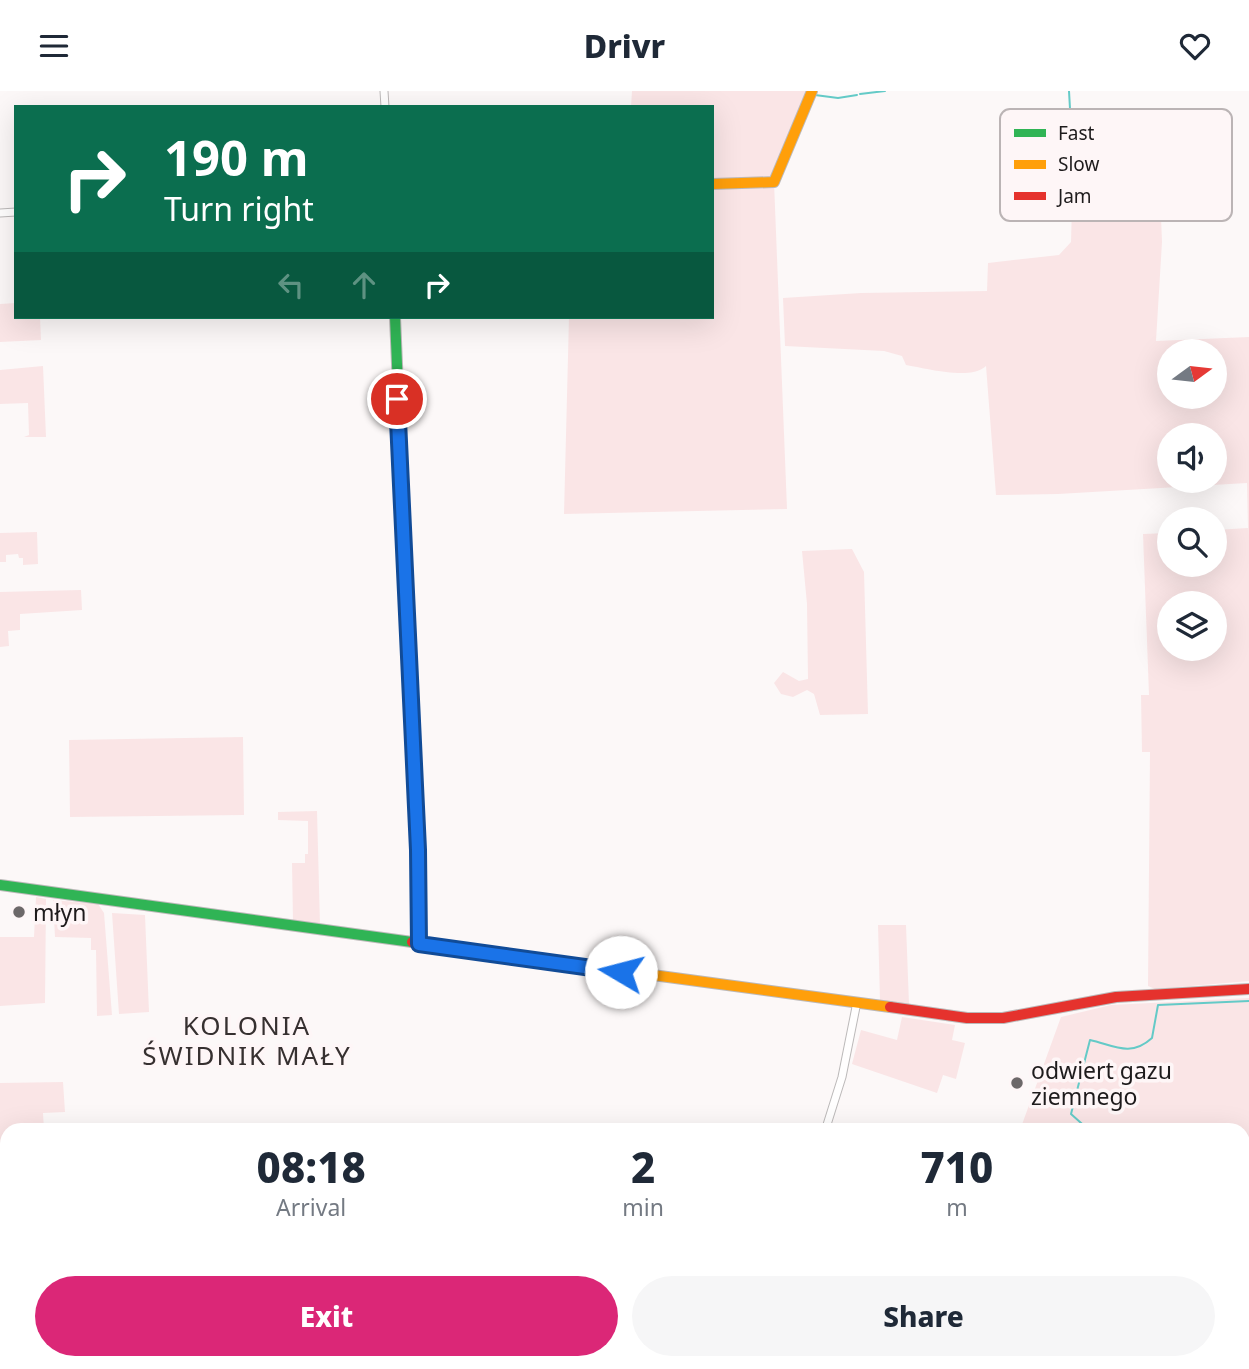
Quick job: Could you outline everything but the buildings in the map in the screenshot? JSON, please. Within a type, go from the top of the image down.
[{"type":"street","points":[[714,184],[774,182],[812,91]]},
{"type":"street","points":[[395,319],[419,873],[419,944]]},
{"type":"street","points":[[0,885],[419,944],[992,1019],[1116,997],[1249,989]]},
{"type":"street","points":[[828,1123],[842,1077],[857,1002]]},
{"type":"shaded area","points":[[632,91],[812,91],[774,182],[787,509],[564,514],[569,319],[714,319],[714,105],[631,105]]},
{"type":"shaded area","points":[[1072,221],[1161,221],[1156,341],[1157,409],[1227,409],[1227,339],[1202,339],[1249,337],[1249,981],[1155,989],[1148,986],[1150,752],[1142,752],[1141,695],[1149,695],[1143,534],[1157,533],[1157,577],[1227,577],[1227,529],[1248,528],[1247,483],[1227,484],[1227,423],[1157,423],[1157,488],[996,495],[986,366],[970,373],[948,372],[906,365],[902,356],[884,351],[785,346],[783,298],[861,293],[987,291],[988,263],[1059,255],[1071,242]]},
{"type":"shaded area","points":[[14,303],[14,319],[40,319],[41,340],[0,342],[0,304]]},
{"type":"shaded area","points":[[43,366],[46,437],[24,437],[29,435],[28,403],[0,404],[0,370]]},
{"type":"shaded area","points":[[37,532],[38,564],[23,565],[23,558],[19,558],[18,554],[6,555],[6,562],[0,562],[0,533]]},
{"type":"shaded area","points":[[852,549],[864,572],[868,714],[820,715],[814,694],[807,690],[793,697],[781,694],[774,683],[783,672],[799,681],[808,679],[807,604],[802,551]]},
{"type":"shaded area","points":[[81,590],[82,610],[20,614],[20,630],[8,631],[9,646],[0,647],[0,592]]},
{"type":"shaded area","points":[[243,737],[244,815],[70,817],[69,740]]},
{"type":"shaded area","points":[[317,811],[320,925],[293,922],[292,863],[305,863],[305,854],[308,854],[308,821],[278,820],[278,812]]},
{"type":"shaded area","points":[[36,897],[46,899],[45,1003],[0,1006],[0,937],[34,937]]},
{"type":"shaded area","points":[[53,900],[98,904],[104,913],[112,1015],[97,1016],[96,950],[91,950],[91,938],[55,937]]},
{"type":"shaded area","points":[[112,913],[145,915],[149,1012],[119,1014]]},
{"type":"shaded area","points":[[878,925],[906,925],[909,1004],[880,1001]]},
{"type":"shaded area","points":[[1249,998],[1249,1123],[1023,1123],[1061,1017],[1111,1005]]},
{"type":"shaded area","points":[[902,1017],[955,1025],[952,1040],[965,1043],[956,1079],[943,1075],[937,1093],[852,1064],[861,1030],[897,1040]]},
{"type":"shaded area","points":[[63,1082],[65,1112],[43,1113],[44,1123],[0,1123],[0,1083]]},
{"type":"waterway","points":[[860,94],[885,91]]},
{"type":"waterway","points":[[1069,91],[1070,109]]},
{"type":"waterway","points":[[815,95],[838,98],[857,95]]},
{"type":"waterway","points":[[1081,1123],[1071,1114],[1090,1040],[1129,1049],[1152,1038],[1158,1005],[1249,1001]]},
{"type":"traffic: fast","points":[[395,319],[410,671]]},
{"type":"traffic: fast","points":[[0,885],[412,942]]},
{"type":"traffic: slow","points":[[714,184],[774,182],[812,91]]},
{"type":"traffic: slow","points":[[410,671],[419,873],[419,944]]},
{"type":"traffic: slow","points":[[623,971],[890,1007]]},
{"type":"traffic: jam","points":[[412,942],[623,971]]},
{"type":"traffic: jam","points":[[890,1007],[967,1018],[1003,1018],[1116,997],[1249,989]]},
{"type":"place","name":"młyn","points":[[19,912]]},
{"type":"place","name":"odwiert gazu ziemnego","points":[[1017,1083]]},
{"type":"district","name":"KOLONIA ŚWIDNIK MAŁY","points":[[247,1040]]},
{"type":"route","points":[[397,399],[418,850],[419,944],[621,972]]}]
